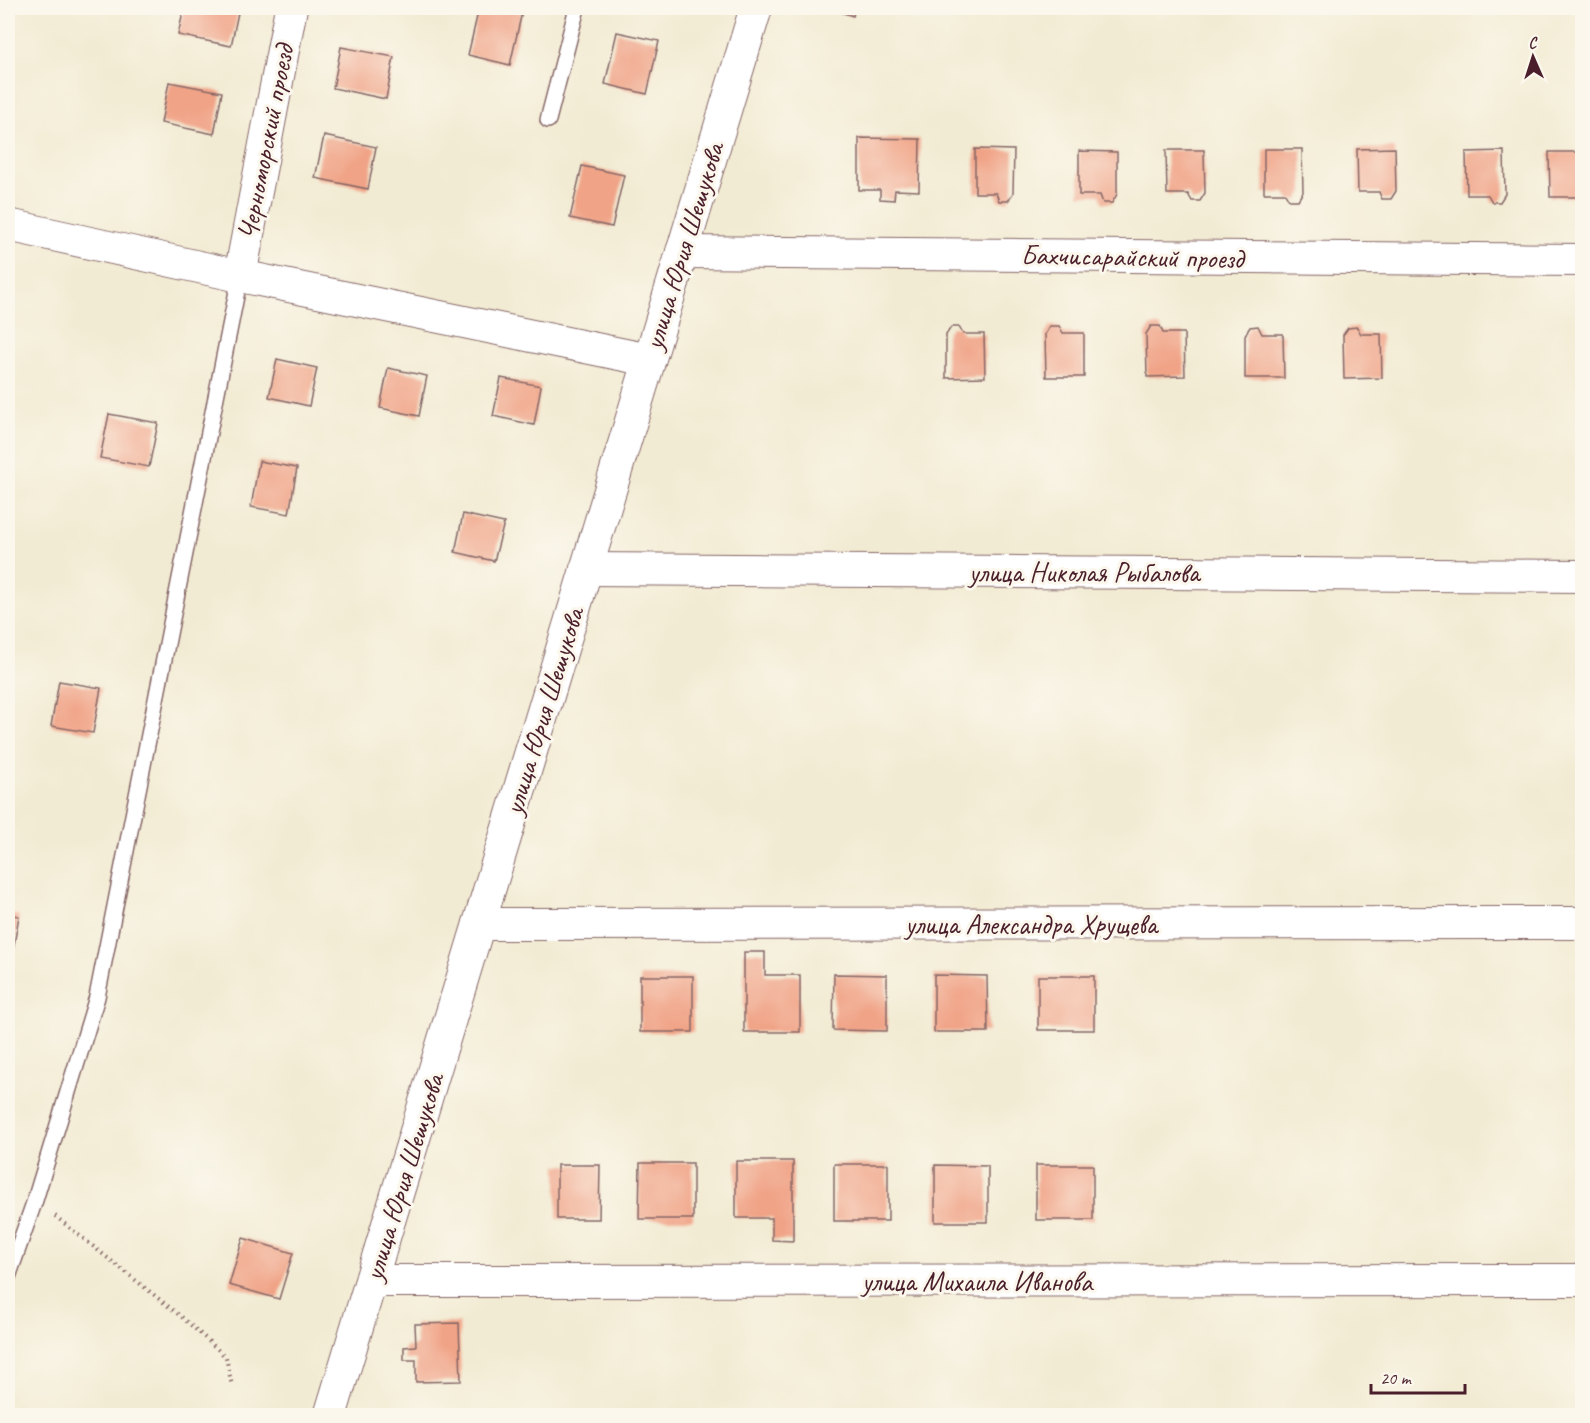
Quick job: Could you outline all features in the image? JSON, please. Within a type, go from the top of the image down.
[{"type":"street","name":"Черноморский проезд","points":[[240,276],[291,8]]},
{"type":"street","name":"улица Юрия Шешукова","points":[[330,1416],[756,8]]},
{"type":"street","points":[[8,225],[240,276],[649,360]]},
{"type":"street","name":"Бахчисарайский проезд","points":[[681,252],[1582,260]]},
{"type":"street","name":"улица Николая Рыбалова","points":[[586,569],[1582,576]]},
{"type":"street","name":"улица Александра Хрущева","points":[[479,924],[1582,923]]},
{"type":"street","name":"улица Михаила Иванова","points":[[372,1281],[1582,1280]]},
{"type":"lane","points":[[548,120],[577,8]]},
{"type":"lane","points":[[8,1277],[35,1200],[97,997],[240,276]]},
{"type":"path","points":[[35,1200],[183,1318],[226,1357],[232,1386]]},
{"type":"building","points":[[184,8],[239,8],[231,46],[178,35]]},
{"type":"building","points":[[479,8],[501,8],[522,12],[510,65],[468,55]]},
{"type":"building","points":[[828,8],[855,8],[853,16]]},
{"type":"building","points":[[617,32],[659,41],[647,94],[605,84]]},
{"type":"building","points":[[341,47],[394,57],[386,99],[333,88]]},
{"type":"building","points":[[169,82],[222,92],[214,134],[161,123]]},
{"type":"building","points":[[324,136],[376,147],[368,189],[315,178]]},
{"type":"building","points":[[859,138],[920,139],[919,191],[895,190],[894,200],[880,199],[880,190],[859,190]]},
{"type":"building","points":[[1395,148],[1396,191],[1391,199],[1382,199],[1379,192],[1358,192],[1357,149]]},
{"type":"building","points":[[975,149],[1014,150],[1013,193],[1008,201],[999,201],[996,193],[975,193]]},
{"type":"building","points":[[1264,149],[1302,149],[1303,192],[1298,200],[1289,200],[1285,193],[1264,193]]},
{"type":"building","points":[[1166,150],[1204,150],[1205,193],[1200,201],[1192,201],[1188,194],[1167,194]]},
{"type":"building","points":[[1079,151],[1117,152],[1117,194],[1112,203],[1103,203],[1100,195],[1079,195]]},
{"type":"building","points":[[1504,151],[1505,194],[1500,202],[1492,202],[1488,195],[1467,195],[1466,152]]},
{"type":"building","points":[[1549,152],[1582,152],[1582,207],[1579,207],[1579,197],[1550,197]]},
{"type":"building","points":[[582,166],[624,175],[612,227],[570,218]]},
{"type":"building","points":[[1050,326],[1059,326],[1063,333],[1084,333],[1084,377],[1046,377],[1045,334]]},
{"type":"building","points":[[1151,326],[1160,326],[1163,333],[1184,333],[1185,376],[1147,377],[1146,334]]},
{"type":"building","points":[[1258,326],[1262,334],[1283,334],[1284,378],[1245,378],[1245,335],[1250,327]]},
{"type":"building","points":[[951,327],[959,327],[963,334],[984,334],[985,377],[946,378],[946,335]]},
{"type":"building","points":[[1357,327],[1361,334],[1381,334],[1382,378],[1344,379],[1343,335],[1348,328]]},
{"type":"building","points":[[277,359],[317,368],[309,406],[269,397]]},
{"type":"building","points":[[388,368],[427,376],[419,416],[380,408]]},
{"type":"building","points":[[501,378],[541,386],[534,425],[493,416]]},
{"type":"building","points":[[109,414],[158,423],[149,467],[100,458]]},
{"type":"building","points":[[259,461],[297,468],[289,514],[251,507]]},
{"type":"building","points":[[463,514],[504,523],[494,561],[455,552]]},
{"type":"building","points":[[59,681],[101,688],[93,733],[51,726]]},
{"type":"building","points":[[8,914],[19,916],[10,968],[8,968]]},
{"type":"building","points":[[744,952],[765,952],[765,975],[800,975],[800,1032],[744,1032]]},
{"type":"building","points":[[834,974],[887,975],[887,1031],[833,1030]]},
{"type":"building","points":[[934,975],[987,976],[988,1032],[934,1032]]},
{"type":"building","points":[[640,976],[693,976],[693,1032],[640,1032]]},
{"type":"building","points":[[1038,976],[1094,976],[1094,1030],[1038,1030]]},
{"type":"building","points":[[736,1161],[793,1161],[793,1241],[772,1240],[772,1218],[736,1218]]},
{"type":"building","points":[[640,1163],[693,1163],[693,1219],[639,1219]]},
{"type":"building","points":[[834,1164],[888,1164],[888,1221],[834,1221]]},
{"type":"building","points":[[557,1165],[600,1165],[599,1219],[557,1219]]},
{"type":"building","points":[[935,1165],[988,1166],[988,1222],[935,1222]]},
{"type":"building","points":[[1036,1165],[1093,1165],[1093,1220],[1036,1220]]},
{"type":"building","points":[[243,1238],[293,1253],[279,1299],[229,1285]]},
{"type":"building","points":[[459,1323],[461,1381],[416,1382],[416,1360],[404,1360],[404,1347],[416,1346],[415,1324]]}]
